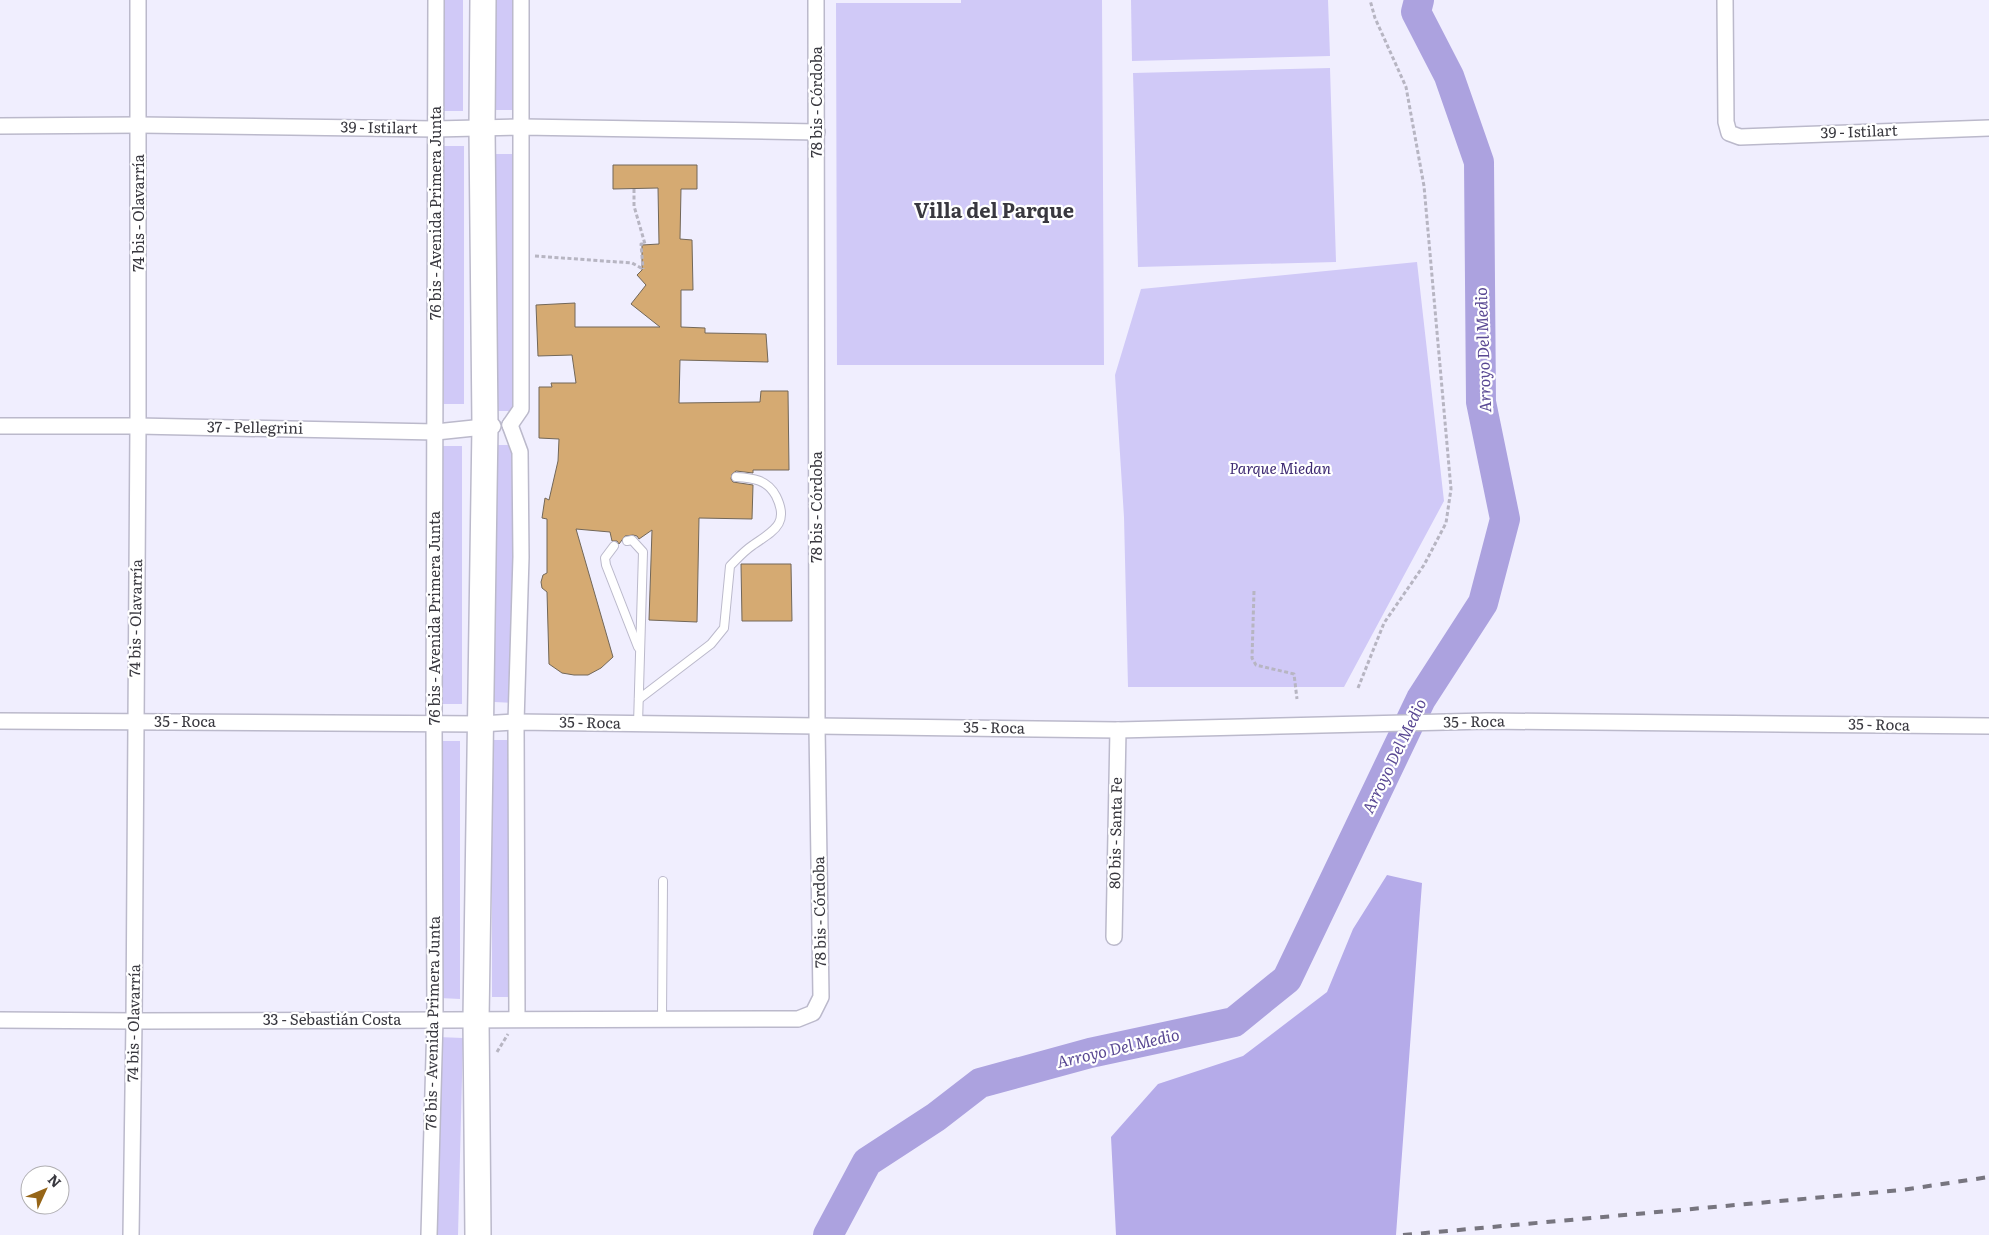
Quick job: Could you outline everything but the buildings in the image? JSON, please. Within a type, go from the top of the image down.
[{"type":"highway","points":[[478,1235],[476,1020],[485,426],[482,128],[483,0]]},
{"type":"street","name":"74 bis - Olavarría","points":[[131,1235],[138,426],[138,0]]},
{"type":"street","name":"76 bis - Avenida Primera Junta","points":[[429,1235],[435,1020],[436,0]]},
{"type":"street","points":[[517,1019],[516,722],[521,557],[520,452],[510,425],[520,409],[521,0]]},
{"type":"street","name":"78 bis - Córdoba","points":[[813,1013],[821,997],[817,726],[816,0]]},
{"type":"street","name":"39 - Istilart","points":[[1725,0],[1726,122],[1729,133],[1740,137],[1989,128]]},
{"type":"street","name":"39 - Istilart","points":[[0,126],[139,125],[435,129],[522,127],[817,132]]},
{"type":"street","name":"37 - Pellegrini","points":[[0,426],[138,426],[436,432],[510,425]]},
{"type":"street","name":"35 - Roca","points":[[0,721],[434,724],[516,722],[1118,730],[1487,721],[1989,726]]},
{"type":"street","name":"80 bis - Santa Fe","points":[[1114,937],[1118,730]]},
{"type":"street","name":"33 - Sebastián Costa","points":[[0,1020],[798,1019],[813,1013]]},
{"type":"lane","points":[[639,699],[711,644],[724,628],[730,566],[752,545],[770,534],[780,522],[780,507],[775,494],[766,484],[756,478],[736,477]]},
{"type":"lane","points":[[626,540],[632,540],[643,552],[638,724]]},
{"type":"lane","points":[[614,546],[605,558],[606,565],[640,651]]},
{"type":"lane","points":[[662,1018],[663,881]]},
{"type":"path","points":[[1358,688],[1384,622],[1424,564],[1446,523],[1451,488],[1424,186],[1406,87],[1375,18],[1370,0]]},
{"type":"path","points":[[521,255],[632,263],[643,269],[641,244],[645,244],[634,206],[634,188]]},
{"type":"path","points":[[1254,591],[1252,658],[1256,665],[1294,674],[1297,699]]},
{"type":"green space","points":[[443,0],[463,0],[463,111],[443,111]]},
{"type":"green space","points":[[495,0],[515,0],[515,110],[495,110]]},
{"type":"green space","points":[[961,0],[1102,0],[1104,365],[837,365],[836,3],[961,3]]},
{"type":"green space","points":[[1131,0],[1328,0],[1330,56],[1132,61]]},
{"type":"green space","points":[[1330,68],[1336,262],[1138,267],[1133,73]]},
{"type":"green space","points":[[444,146],[464,146],[464,404],[444,404]]},
{"type":"green space","points":[[494,154],[514,154],[514,411],[494,411]]},
{"type":"green space","name":"Parque Miedan","points":[[1417,262],[1444,501],[1344,687],[1128,687],[1124,517],[1115,375],[1141,289]]},
{"type":"green space","points":[[494,445],[514,445],[514,703],[494,702]]},
{"type":"green space","points":[[442,446],[462,446],[462,704],[442,704]]},
{"type":"green space","points":[[492,740],[512,740],[511,997],[492,997]]},
{"type":"green space","points":[[440,741],[460,741],[460,999],[440,998]]},
{"type":"green space","points":[[438,1037],[463,1038],[458,1235],[435,1235]]},
{"type":"shaded area","points":[[1387,875],[1422,883],[1396,1235],[1116,1235],[1111,1137],[1158,1084],[1243,1056],[1327,992],[1353,929]]},
{"type":"waterway","name":"Arroyo Del Medio","points":[[828,1235],[867,1162],[936,1117],[980,1083],[1090,1053],[1234,1022],[1287,979],[1421,699],[1483,603],[1505,519],[1481,402],[1479,162],[1449,76],[1416,12],[1419,0]]},
{"type":"railway","points":[[1403,1235],[1902,1190],[1989,1177]]},
{"type":"district","name":"Villa del Parque","points":[[994,211]]}]
